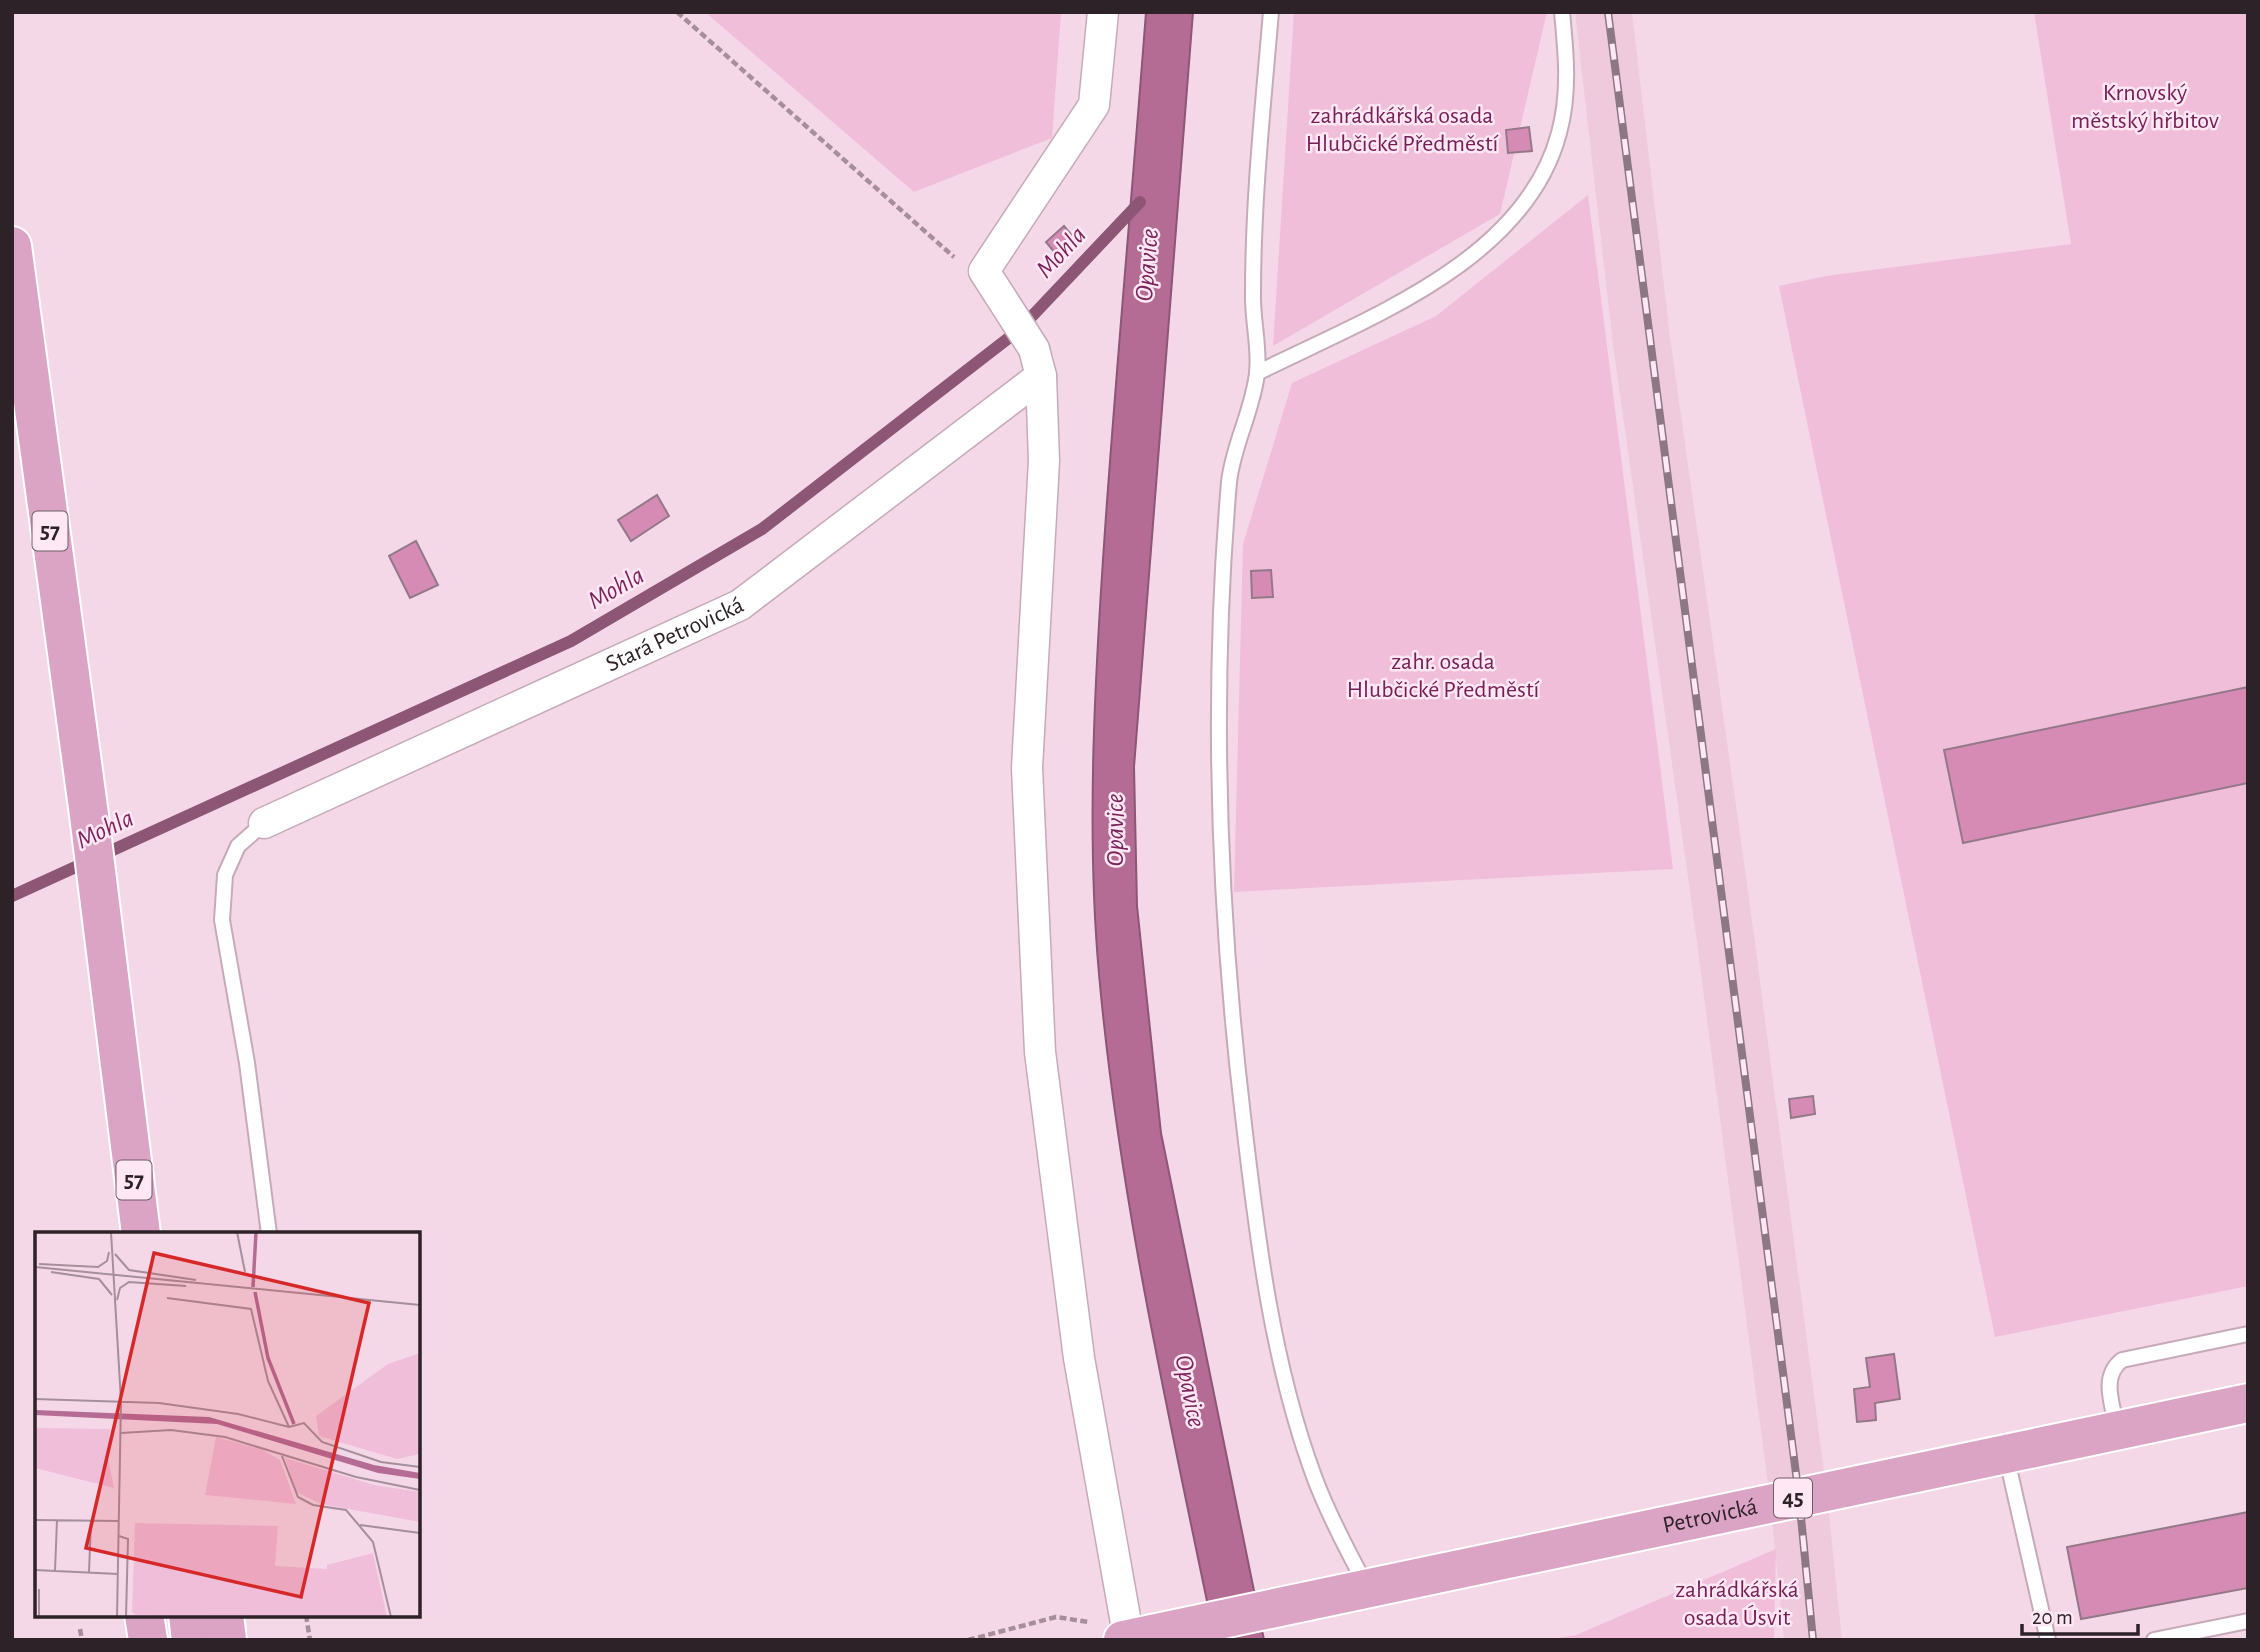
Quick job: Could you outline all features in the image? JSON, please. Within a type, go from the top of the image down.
[{"type":"main road","name":"57","points":[[12,246],[101,906],[141,1232]]},
{"type":"main road","points":[[125,1232],[127,1126]]},
{"type":"main road","points":[[127,1126],[152,1232]]},
{"type":"main road","name":"Petrovická","points":[[1353,1592],[2248,1403]]},
{"type":"main road","name":"45","points":[[1133,1638],[1353,1592]]},
{"type":"main road","points":[[144,1617],[148,1640]]},
{"type":"main road","points":[[188,1617],[191,1640]]},
{"type":"main road","points":[[224,1617],[227,1640]]},
{"type":"street","points":[[1103,12],[1094,105],[991,283],[1038,363],[1044,461],[1027,768],[1040,1052],[1079,1357],[1133,1638]]},
{"type":"street","name":"Stará Petrovická","points":[[264,823],[740,605],[1038,363]]},
{"type":"lane","points":[[1271,12],[1258,156],[1252,296],[1258,373],[1230,477],[1220,666],[1219,821],[1233,1036],[1257,1232],[1288,1389],[1353,1592]]},
{"type":"lane","points":[[1258,373],[1416,293],[1497,237],[1517,214],[1535,190],[1559,134],[1567,69],[1562,12]]},
{"type":"lane","points":[[264,823],[238,846],[225,875],[222,920],[247,1062],[269,1232]]},
{"type":"lane","points":[[2117,1430],[2108,1379],[2112,1368],[2122,1360],[2248,1334]]},
{"type":"lane","points":[[2006,1454],[2048,1640]]},
{"type":"lane","points":[[2154,1640],[2248,1621]]},
{"type":"path","points":[[677,12],[948,254],[991,283]]},
{"type":"path","points":[[306,1617],[310,1640]]},
{"type":"path","points":[[968,1640],[1056,1617],[1083,1620],[1133,1638]]},
{"type":"path","points":[[80,1629],[82,1640]]},
{"type":"shaded area","points":[[1575,12],[1632,12],[1670,337],[1750,905],[1827,1494],[1842,1640],[1784,1640],[1770,1500],[1693,913],[1613,345]]},
{"type":"green space","points":[[705,12],[1061,12],[1052,138],[914,192]]},
{"type":"green space","name":"zahrádkářská osada Hlubčické Předměstí","points":[[1294,12],[1547,12],[1500,214],[1273,346]]},
{"type":"green space","name":"Krnovský městský hřbitov","points":[[2034,12],[2248,12],[2248,1286],[1995,1337],[1779,286],[1826,276],[2071,244]]},
{"type":"green space","name":"zahr. osada Hlubčické Předměstí","points":[[1588,195],[1673,869],[1234,892],[1243,544],[1292,383],[1436,316]]},
{"type":"green space","name":"zahrádkářská osada Úsvit","points":[[1776,1549],[1774,1640],[1545,1640],[1576,1635]]},
{"type":"water","name":"Opavice","points":[[1146,12],[1193,12],[1134,767],[1137,906],[1161,1133],[1264,1640],[1215,1640],[1164,1392],[1119,1142],[1095,920],[1093,752],[1101,585]]},
{"type":"building","points":[[1529,127],[1532,151],[1508,153],[1506,130]]},
{"type":"building","points":[[1064,226],[1074,238],[1056,254],[1046,242]]},
{"type":"building","points":[[657,495],[669,516],[631,541],[618,520]]},
{"type":"building","points":[[416,541],[438,585],[410,598],[389,556]]},
{"type":"building","points":[[1271,570],[1273,597],[1252,598],[1251,571]]},
{"type":"building","points":[[2248,687],[2248,783],[1963,843],[1944,750]]},
{"type":"building","points":[[1813,1096],[1815,1114],[1791,1118],[1789,1099]]},
{"type":"building","points":[[1894,1354],[1900,1399],[1875,1403],[1876,1420],[1857,1422],[1854,1389],[1870,1387],[1866,1358]]},
{"type":"building","points":[[2248,1512],[2248,1588],[2081,1619],[2067,1547]]},
{"type":"waterway","name":"Mohla","points":[[12,896],[571,641],[762,529],[1019,330],[1140,202]]},
{"type":"railway","points":[[1608,12],[1799,1497],[1813,1640]]}]
